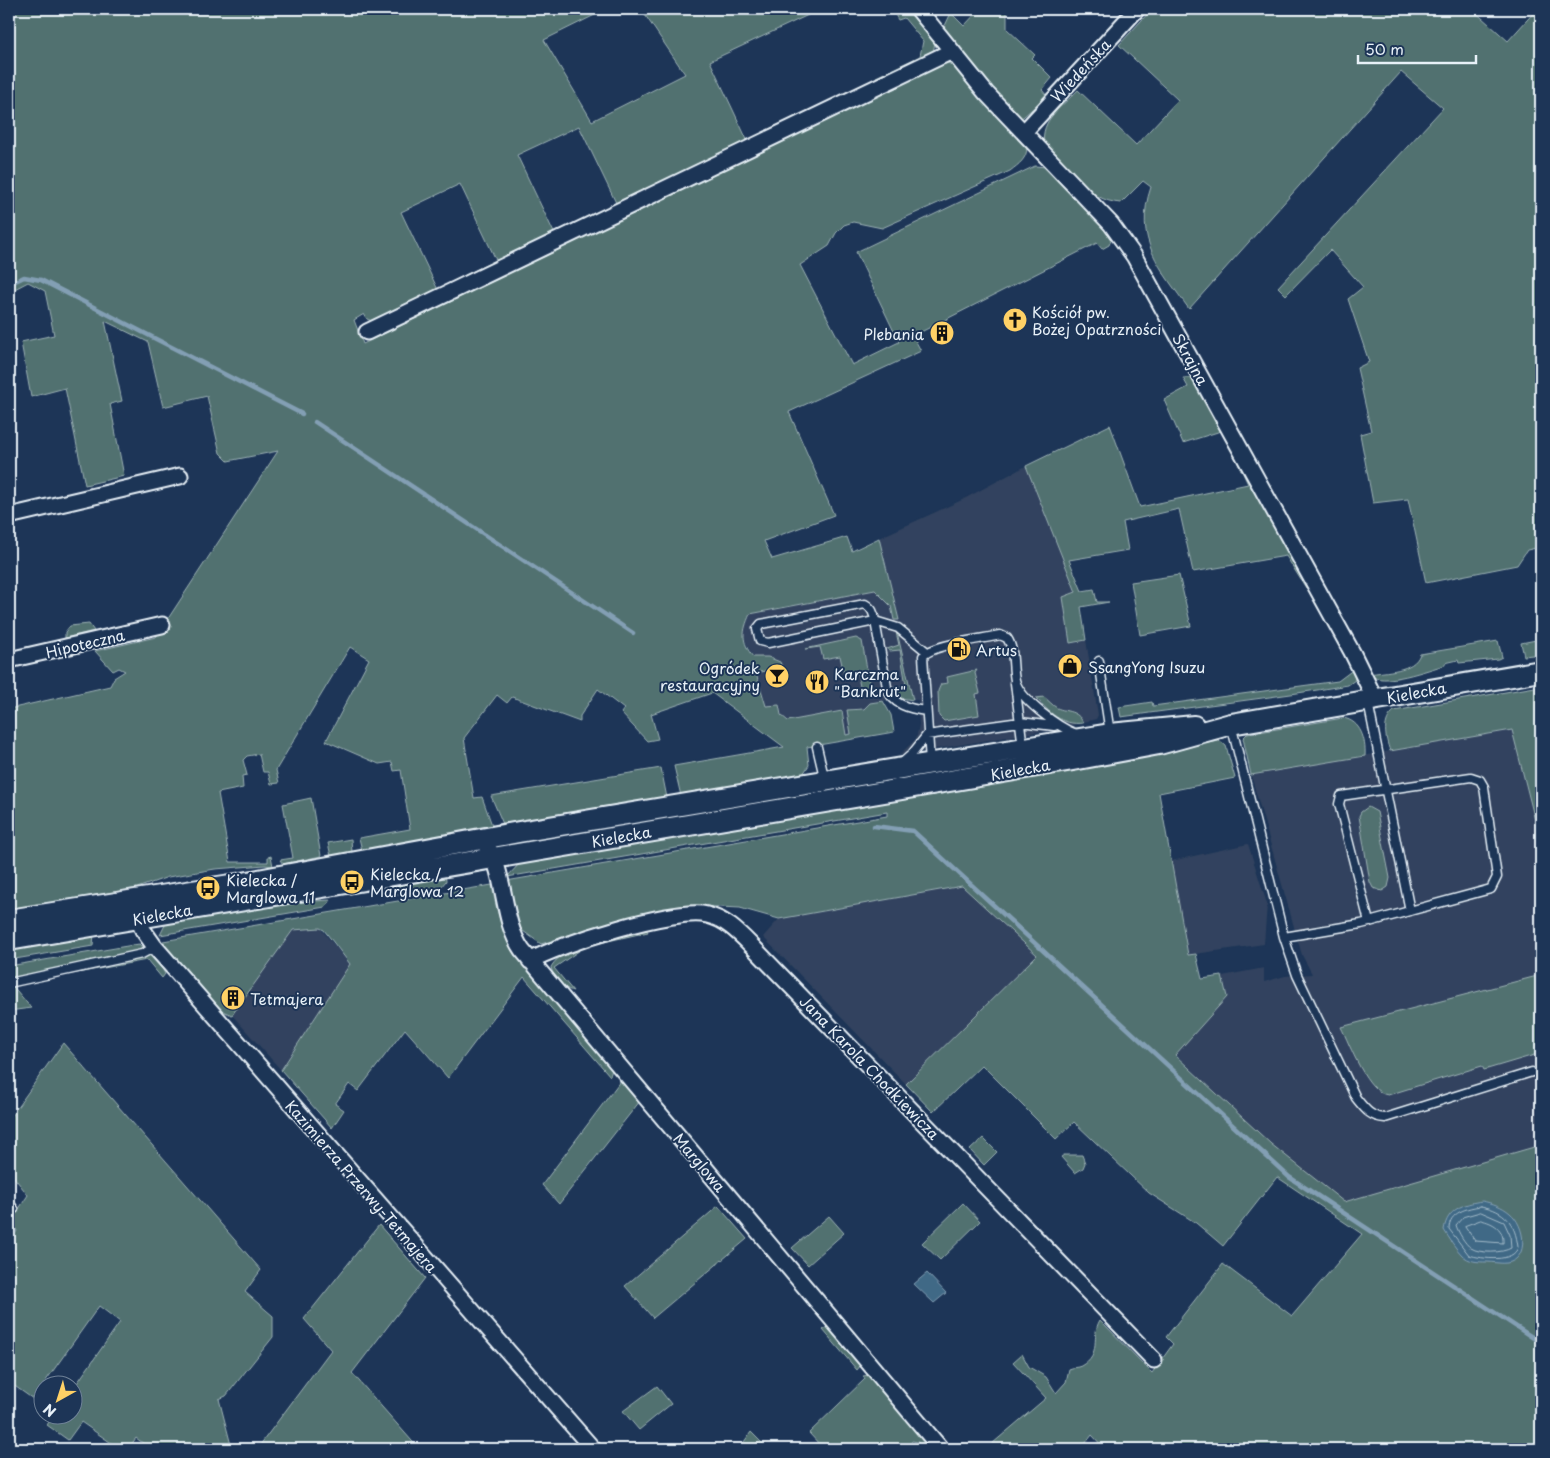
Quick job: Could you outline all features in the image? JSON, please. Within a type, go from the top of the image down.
[{"type":"main road","name":"Kielecka","points":[[9,940],[1073,760],[1159,744],[1231,724],[1541,671]]},
{"type":"main road","name":"Kielecka","points":[[9,920],[237,884],[520,832],[1101,736],[1158,728],[1231,724]]},
{"type":"street","name":"Skrajna","points":[[918,9],[986,93],[1111,224],[1134,256],[1347,643],[1371,699]]},
{"type":"street","name":"Wiedeńska","points":[[1024,132],[1137,9]]},
{"type":"street","points":[[368,332],[952,51]]},
{"type":"street","points":[[9,516],[180,476]]},
{"type":"street","name":"Hipoteczna","points":[[9,660],[162,625]]},
{"type":"street","points":[[495,857],[506,842],[520,832]]},
{"type":"street","name":"Marglowa","points":[[481,840],[495,857],[511,930],[530,961],[940,1449]]},
{"type":"street","points":[[139,918],[143,906],[153,896]]},
{"type":"street","name":"Kazimierza Przerwy-Tetmajera","points":[[123,901],[139,918],[143,930],[155,947],[593,1449]]},
{"type":"street","name":"Jana Karola Chodkiewicza","points":[[530,961],[553,950],[654,919],[695,913],[707,915],[728,924],[753,947],[1154,1360]]},
{"type":"lane","points":[[926,711],[897,702],[888,693],[875,621],[872,610],[861,603],[761,624],[757,628],[760,641],[768,643],[875,621],[898,628],[927,652]]},
{"type":"lane","points":[[956,780],[938,776],[930,764],[923,656],[927,652],[1004,636],[1010,644],[1023,749],[1013,765],[995,773]]},
{"type":"lane","points":[[1073,760],[1095,751],[1101,736],[1099,661]]},
{"type":"lane","points":[[1015,683],[1044,715],[1065,730]]},
{"type":"lane","points":[[1371,699],[1385,789],[1410,911]]},
{"type":"lane","points":[[884,771],[906,760],[927,735],[1020,722],[1048,724],[1065,730],[1101,736]]},
{"type":"lane","points":[[1231,724],[1284,937],[1297,975],[1356,1098],[1374,1117],[1385,1118],[1532,1072]]},
{"type":"lane","points":[[817,747],[825,781]]},
{"type":"lane","points":[[1284,937],[1369,922],[1491,889],[1497,881],[1484,787],[1480,780],[1470,778],[1385,789],[1345,795],[1339,800],[1369,922]]},
{"type":"lane","points":[[9,983],[142,954],[155,947]]},
{"type":"shaded area","points":[[1026,466],[1076,592],[1063,598],[1070,643],[1086,640],[1098,715],[1096,719],[1056,729],[899,755],[916,739],[919,725],[918,700],[913,700],[897,632],[907,686],[893,688],[901,698],[870,703],[852,734],[846,735],[841,711],[788,721],[781,715],[779,705],[752,708],[753,657],[742,635],[750,614],[875,590],[891,606],[894,620],[899,620],[879,538],[962,500]]},
{"type":"shaded area","points":[[1512,730],[1541,844],[1541,1145],[1362,1234],[1175,1054],[1227,997],[1222,976],[1264,968],[1264,982],[1285,976],[1312,974],[1302,955],[1251,775]]},
{"type":"shaded area","points":[[1248,844],[1267,904],[1264,944],[1188,955],[1171,861]]},
{"type":"shaded area","points":[[962,886],[1037,955],[906,1084],[763,937],[779,919]]},
{"type":"shaded area","points":[[320,928],[350,964],[281,1070],[232,1015],[293,930]]},
{"type":"green space","points":[[9,9],[607,9],[544,40],[592,121],[685,74],[641,9],[821,9],[710,61],[749,144],[618,207],[579,126],[517,155],[556,237],[467,279],[465,275],[496,260],[460,184],[401,212],[439,292],[376,323],[367,319],[364,314],[354,320],[363,344],[940,65],[948,63],[959,69],[1027,147],[1026,155],[1010,171],[882,228],[853,222],[844,225],[836,233],[829,246],[800,265],[852,365],[899,342],[856,252],[1035,166],[1046,167],[1050,170],[1112,238],[1109,245],[1102,249],[1097,243],[913,336],[921,351],[789,412],[834,515],[764,541],[772,559],[847,537],[852,551],[879,538],[899,620],[894,620],[891,606],[875,590],[750,614],[744,631],[746,646],[753,657],[768,657],[780,662],[782,667],[756,673],[766,706],[779,705],[781,715],[788,721],[842,711],[846,735],[851,734],[847,710],[864,709],[870,703],[883,701],[891,715],[894,732],[807,747],[809,765],[803,774],[681,796],[674,766],[784,747],[712,693],[651,714],[658,739],[647,741],[621,713],[624,709],[598,689],[580,716],[580,722],[512,697],[507,703],[497,695],[464,738],[474,798],[482,797],[493,828],[362,850],[359,838],[410,829],[401,770],[394,771],[392,762],[379,764],[326,741],[369,659],[350,647],[276,770],[279,783],[271,784],[268,772],[263,772],[259,754],[247,756],[243,760],[247,775],[242,776],[243,788],[218,793],[230,862],[268,862],[268,857],[271,856],[273,866],[215,869],[168,877],[137,888],[9,910],[9,709],[110,686],[114,678],[125,671],[119,668],[113,671],[95,651],[156,637],[278,451],[228,461],[220,453],[207,396],[163,407],[148,342],[105,321],[122,401],[110,404],[124,476],[85,485],[65,388],[31,397],[21,342],[54,335],[45,291],[28,282],[9,292]]},
{"type":"green space","points":[[892,9],[911,9],[935,42],[933,53],[880,81],[876,77],[920,56],[923,41],[904,18],[898,20]]},
{"type":"green space","points":[[980,9],[1007,9],[1007,29],[1035,55],[1032,58],[1052,78],[1042,90],[1047,96],[1019,119],[943,30],[951,13],[964,26]]},
{"type":"green space","points":[[1152,9],[1472,9],[1508,41],[1537,9],[1541,9],[1541,547],[1527,550],[1517,565],[1426,583],[1408,499],[1373,503],[1360,434],[1371,431],[1357,368],[1369,362],[1348,299],[1363,287],[1330,250],[1286,295],[1278,287],[1443,108],[1401,72],[1189,309],[1159,266],[1147,238],[1145,223],[1146,206],[1151,187],[1143,181],[1121,203],[1109,201],[1087,190],[1044,144],[1045,127],[1049,120],[1078,90],[1136,145],[1178,100],[1119,45]]},
{"type":"green space","points":[[1183,378],[1194,378],[1224,430],[1183,443],[1164,400],[1188,387]]},
{"type":"green space","points":[[1110,425],[1140,507],[1248,484],[1238,463],[1241,462],[1309,587],[1306,588],[1286,556],[1193,572],[1179,509],[1123,522],[1128,550],[1069,560],[1082,591],[1094,589],[1097,602],[1109,602],[1081,607],[1086,640],[1070,643],[1063,597],[1076,592],[1026,466]]},
{"type":"green space","points":[[1179,575],[1191,626],[1140,635],[1131,582]]},
{"type":"green space","points":[[89,624],[94,631],[65,638],[65,632],[70,626]]},
{"type":"green space","points":[[896,632],[913,700],[901,698],[893,688],[906,685],[900,650],[890,651],[887,649],[899,645]]},
{"type":"green space","points":[[856,638],[862,641],[871,692],[865,694],[861,692],[857,671],[844,674],[840,656],[823,659],[820,647],[805,649]]},
{"type":"green space","points":[[1541,639],[1541,654],[1524,656],[1521,643]]},
{"type":"green space","points":[[1498,641],[1502,657],[1498,659],[1459,663],[1458,660],[1394,678],[1375,678],[1369,674],[1398,670],[1412,664],[1420,654]]},
{"type":"green space","points":[[1354,669],[1355,680],[1348,685],[1320,690],[1121,717],[1119,707],[1152,702],[1153,706],[1338,681]]},
{"type":"green space","points":[[977,670],[975,673],[980,693],[976,694],[979,715],[944,721],[939,716],[938,691],[941,684],[948,683],[947,677]]},
{"type":"green space","points":[[1541,686],[1541,844],[1512,730],[1390,751],[1386,724],[1394,711]]},
{"type":"green space","points":[[1044,697],[1057,708],[1078,716],[1083,723],[1069,722],[1057,717],[1036,698]]},
{"type":"green space","points":[[1343,718],[1354,723],[1361,732],[1365,744],[1365,756],[1251,775],[1243,738],[1247,734]]},
{"type":"green space","points":[[1219,740],[1226,746],[1235,778],[1159,793],[1188,955],[1196,954],[1202,979],[1222,976],[1227,997],[1175,1055],[1271,1144],[1344,1202],[1541,1145],[1541,1449],[1105,1449],[1092,1435],[1081,1449],[986,1449],[1046,1398],[1013,1362],[1022,1354],[1029,1367],[1046,1377],[1056,1393],[1066,1382],[1069,1369],[1081,1366],[1092,1356],[1097,1326],[1100,1320],[1152,1373],[1173,1344],[1166,1337],[1223,1264],[1292,1316],[1362,1234],[1277,1177],[1223,1246],[1196,1223],[1149,1193],[1074,1122],[1056,1139],[982,1065],[933,1112],[906,1084],[1037,955],[962,886],[779,919],[740,908],[699,906],[652,912],[541,944],[523,931],[515,921],[506,881],[887,816],[887,812],[507,877],[521,862]]},
{"type":"green space","points":[[661,768],[667,798],[518,824],[514,822],[503,824],[491,796]]},
{"type":"green space","points":[[311,798],[321,856],[283,864],[280,860],[293,858],[283,804]]},
{"type":"green space","points":[[1368,807],[1377,812],[1390,878],[1388,887],[1382,891],[1373,888],[1370,882],[1359,816]]},
{"type":"green space","points":[[351,839],[352,852],[331,856],[328,843]]},
{"type":"green space","points":[[445,874],[446,881],[441,887],[387,897],[379,892],[400,883]]},
{"type":"green space","points":[[492,885],[500,920],[514,953],[613,1066],[610,1076],[524,977],[448,1078],[405,1029],[358,1091],[349,1084],[335,1104],[344,1110],[332,1128],[281,1070],[350,964],[324,930],[320,928],[293,930],[232,1015],[220,1010],[164,946],[163,941]]},
{"type":"green space","points":[[331,900],[325,907],[160,935],[166,923],[267,904]]},
{"type":"green space","points":[[645,927],[648,932],[586,946],[554,968],[573,991],[561,985],[554,976],[551,967],[568,952],[607,936]]},
{"type":"green space","points":[[94,933],[93,946],[9,960],[9,948]]},
{"type":"green space","points":[[139,944],[163,970],[165,974],[162,978],[147,960],[12,985],[31,1008],[9,1011],[9,966]]},
{"type":"green space","points":[[1541,975],[1541,1053],[1484,1070],[1482,1066],[1388,1095],[1380,1092],[1366,1077],[1341,1027]]},
{"type":"green space","points":[[63,1043],[261,1270],[245,1292],[273,1316],[273,1337],[226,1396],[219,1399],[232,1449],[151,1449],[136,1438],[128,1449],[120,1449],[82,1423],[82,1376],[120,1322],[99,1306],[49,1376],[32,1376],[32,1398],[9,1382],[9,1242],[17,1231],[11,1221],[28,1195],[9,1171],[9,1119]]},
{"type":"green space","points":[[621,1080],[624,1080],[640,1101],[559,1204],[542,1185]]},
{"type":"green space","points":[[983,1138],[997,1152],[984,1165],[970,1150]]},
{"type":"green space","points":[[1064,1155],[1082,1155],[1085,1163],[1083,1168],[1075,1173],[1061,1157]]},
{"type":"green space","points":[[963,1203],[980,1221],[940,1260],[922,1243]]},
{"type":"green space","points":[[718,1206],[747,1239],[653,1318],[625,1286]]},
{"type":"green space","points":[[829,1216],[844,1233],[808,1265],[792,1248]]},
{"type":"green space","points":[[379,1225],[425,1278],[352,1373],[419,1449],[257,1449],[331,1350],[304,1319]]},
{"type":"green space","points":[[829,1325],[859,1361],[861,1365],[857,1370],[823,1330]]},
{"type":"green space","points":[[871,1375],[933,1449],[924,1449],[918,1442],[912,1441],[906,1449],[819,1449],[821,1446],[809,1433],[865,1379],[863,1376]]},
{"type":"green space","points":[[657,1386],[671,1404],[639,1430],[623,1411]]},
{"type":"green space","points":[[48,1426],[78,1426],[68,1440]]},
{"type":"green space","points":[[751,1432],[768,1449],[739,1449]]},
{"type":"water","points":[[1482,1201],[1497,1205],[1507,1211],[1515,1218],[1519,1225],[1523,1241],[1522,1249],[1514,1260],[1502,1263],[1477,1262],[1468,1259],[1457,1249],[1444,1230],[1452,1212],[1462,1206]]},
{"type":"water","points":[[927,1273],[946,1293],[934,1303],[914,1284]]},
{"type":"waterway","points":[[9,284],[24,277],[41,280],[302,414]]},
{"type":"waterway","points":[[315,422],[633,633]]},
{"type":"waterway","points":[[874,826],[913,831],[1289,1177],[1541,1343]]},
{"type":"place","name":"Kościół pw. Bożej Opatrzności","points":[[1015,320]]},
{"type":"place","name":"Plebania","points":[[942,333]]},
{"type":"place","name":"Artus","points":[[959,649]]},
{"type":"place","name":"SsangYong Isuzu","points":[[1070,666]]},
{"type":"place","name":"Ogródek restauracyjny","points":[[777,676]]},
{"type":"place","name":"Karczma \"Bankrut\"","points":[[817,682]]},
{"type":"place","name":"Kielecka / Marglowa 12","points":[[352,882]]},
{"type":"place","name":"Kielecka / Marglowa 11","points":[[208,888]]},
{"type":"place","name":"Tetmajera","points":[[233,998]]}]
